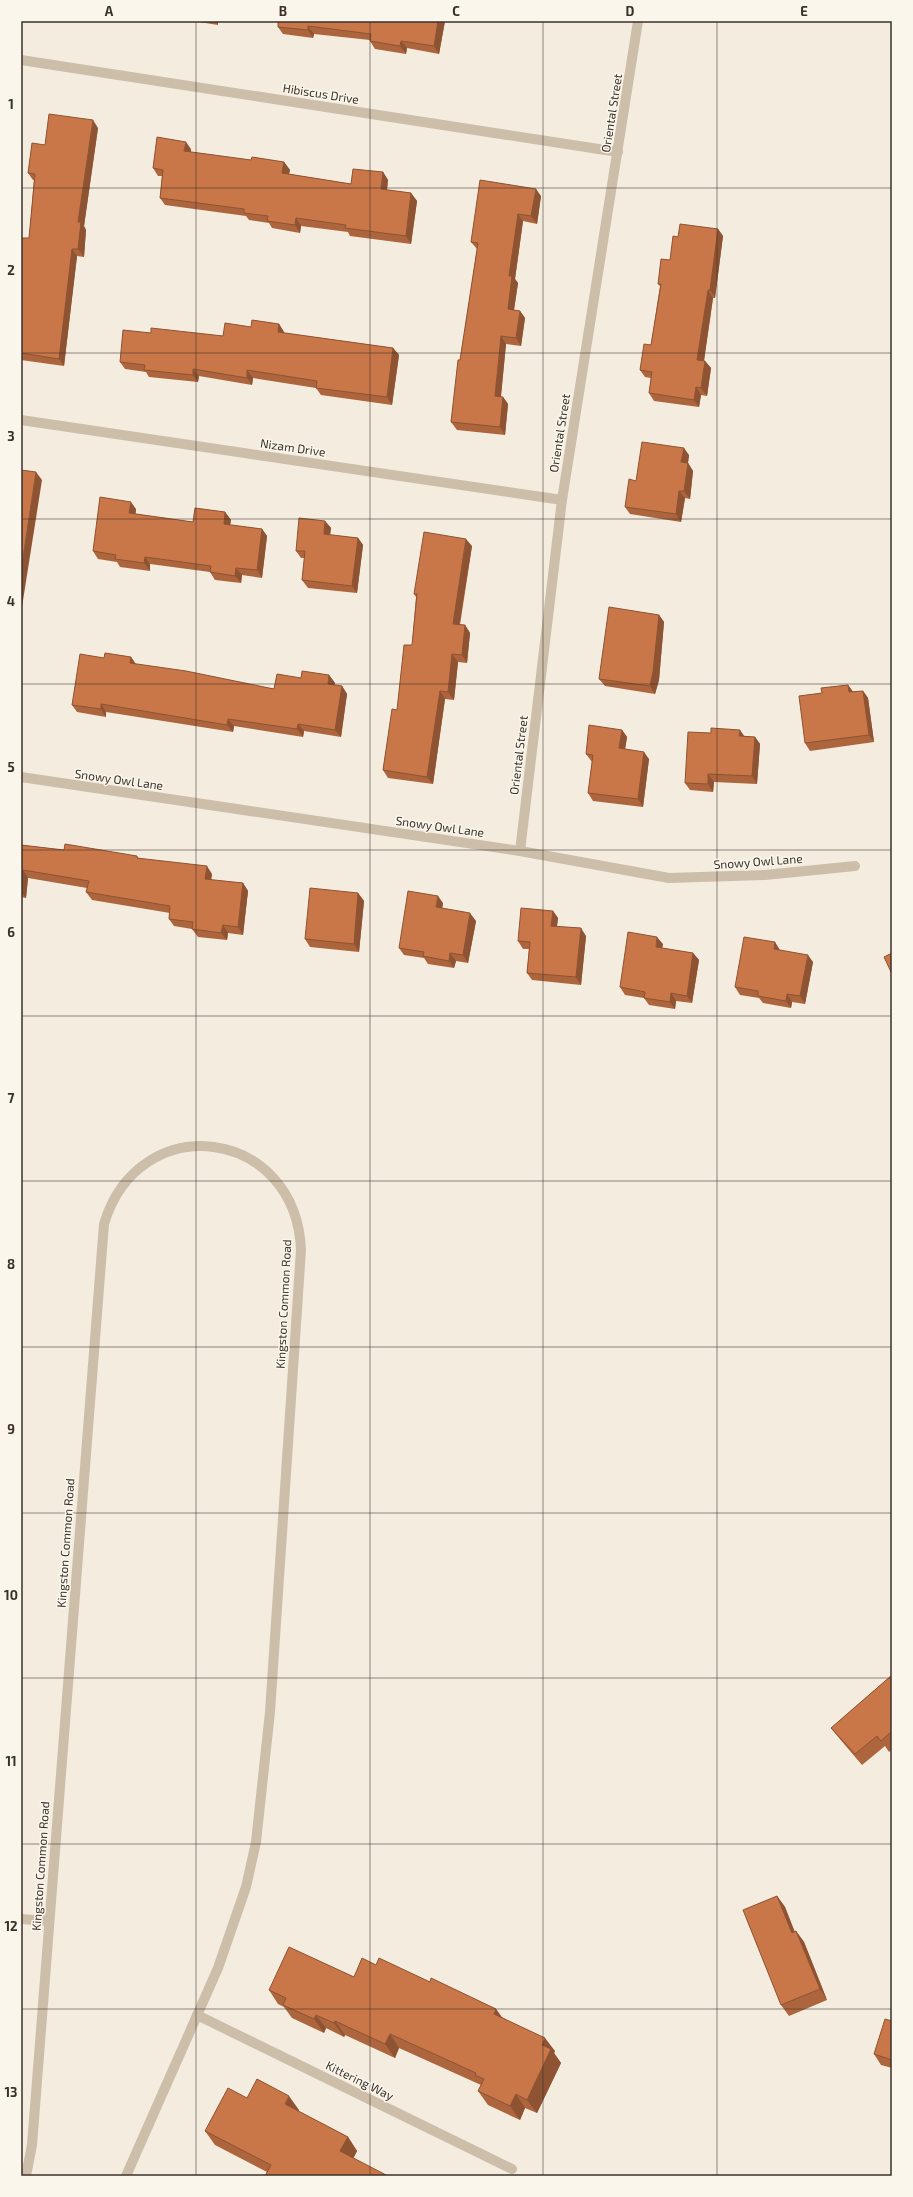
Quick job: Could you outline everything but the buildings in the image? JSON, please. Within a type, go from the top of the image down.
[{"type":"street","name":"Oriental Street","points":[[520,851],[562,500],[638,21]]},
{"type":"street","name":"Hibiscus Drive","points":[[21,60],[618,152]]},
{"type":"street","name":"Nizam Drive","points":[[21,420],[562,500]]},
{"type":"street","name":"Snowy Owl Lane","points":[[21,778],[520,851],[669,878],[765,875],[855,866]]},
{"type":"street","name":"Kingston Common Road","points":[[26,2176],[32,2145],[48,1922],[104,1224],[108,1209],[119,1189],[135,1171],[161,1155],[183,1148],[207,1146],[222,1148],[251,1159],[275,1178],[285,1191],[297,1219],[301,1250],[270,1712],[256,1842],[246,1887],[233,1928],[197,2015],[126,2176]]},
{"type":"street","points":[[21,1920],[48,1922]]},
{"type":"street","name":"Kittering Way","points":[[197,2015],[512,2169]]}]
